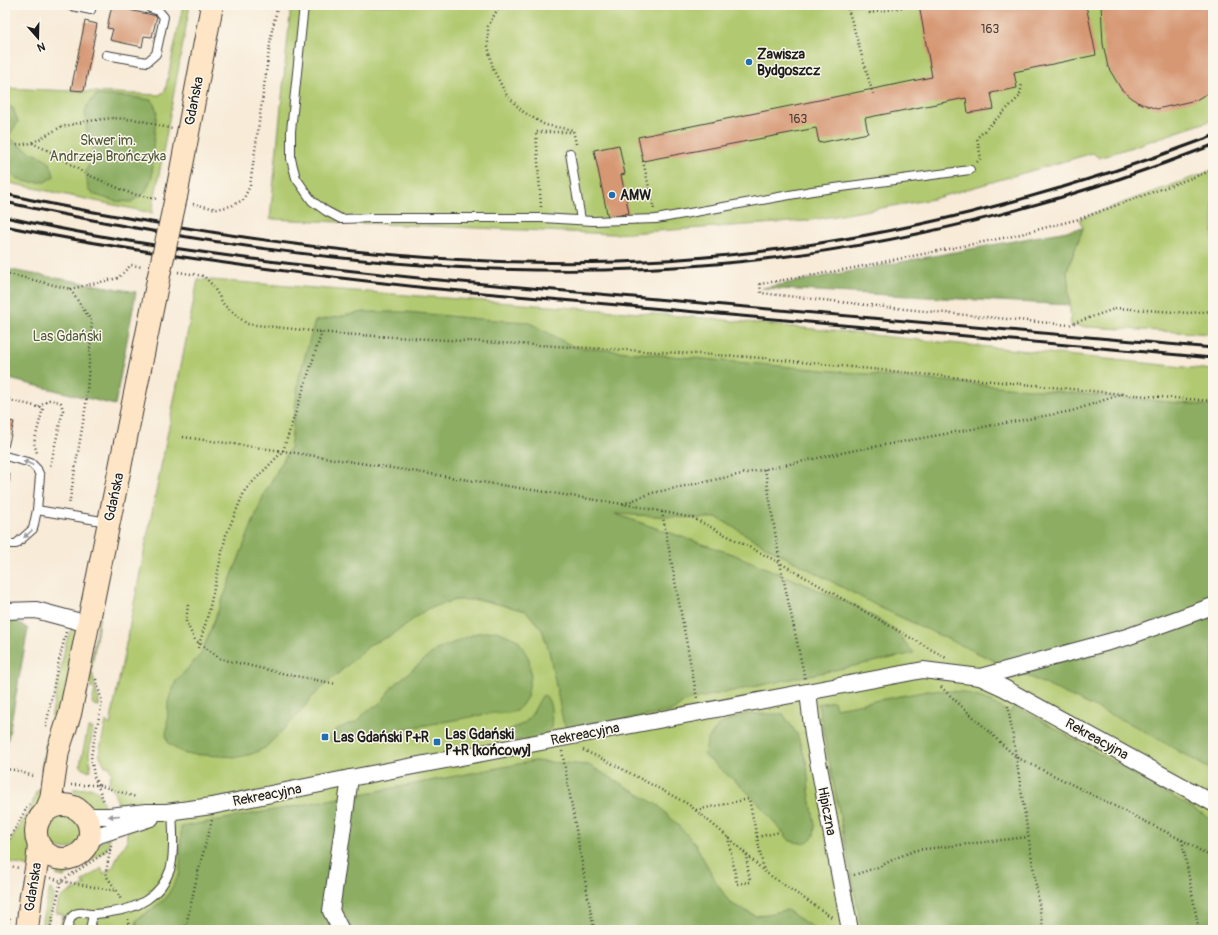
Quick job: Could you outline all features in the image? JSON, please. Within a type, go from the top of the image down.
[{"type":"main road","name":"Gdańska","points":[[38,806],[51,799],[58,751],[70,714],[176,197],[212,5]]},
{"type":"main road","name":"Gdańska","points":[[70,714],[67,785],[70,798],[80,811]]},
{"type":"main road","points":[[68,805],[80,811],[88,820],[91,834],[85,848],[80,854],[65,859],[50,856],[44,851],[37,839],[36,826],[42,815],[38,806],[53,807],[68,805]]},
{"type":"main road","name":"Gdańska","points":[[27,930],[39,844]]},
{"type":"main road","name":"Gdańska","points":[[31,930],[49,877],[57,866],[65,859]]},
{"type":"street","name":"Rekreacyjna","points":[[980,677],[1127,637],[1213,606]]},
{"type":"street","points":[[5,611],[36,610],[88,624]]},
{"type":"street","name":"Rekreacyjna","points":[[80,811],[94,816],[109,816],[146,812],[169,812],[212,806],[350,778],[923,670],[980,677],[1004,688],[1213,803]]},
{"type":"street","name":"Hipiczna","points":[[808,692],[813,735],[849,926]]},
{"type":"street","points":[[341,930],[331,911],[350,778]]},
{"type":"street","name":"Rekreacyjna","points":[[89,841],[99,835],[169,812]]},
{"type":"lane","points":[[67,5],[91,10],[92,5]]},
{"type":"lane","points":[[106,55],[147,62],[156,54],[164,17],[148,5]]},
{"type":"lane","points":[[304,5],[291,131],[291,159],[296,178],[312,201],[326,212],[341,219],[656,219],[812,191],[970,170]]},
{"type":"lane","points":[[570,153],[581,220]]},
{"type":"lane","points":[[5,456],[31,463],[37,469],[40,476],[37,510],[33,529],[16,544],[5,544]]},
{"type":"lane","points":[[37,510],[109,523]]},
{"type":"lane","points":[[67,930],[69,921],[73,915],[78,912],[93,914],[112,912],[136,906],[150,898],[158,890],[165,881],[170,870],[172,858],[169,812]]},
{"type":"lane","points":[[90,930],[93,914]]},
{"type":"path","points":[[500,5],[488,26],[488,46],[493,69],[506,94],[522,111],[545,125],[573,130],[577,146]]},
{"type":"path","points":[[847,5],[873,94]]},
{"type":"path","points":[[866,5],[870,13],[904,7],[904,5]]},
{"type":"path","points":[[970,170],[981,158],[977,138],[1020,96],[1022,83]]},
{"type":"path","points":[[5,145],[10,146],[32,143],[61,127],[88,121],[113,118],[139,120],[172,129]]},
{"type":"path","points":[[542,218],[536,132],[573,132]]},
{"type":"path","points":[[643,161],[656,219]]},
{"type":"path","points":[[1213,170],[1079,218],[1012,236],[848,269],[760,284],[761,292],[894,308],[1069,325],[1117,308],[1189,313],[1213,311]]},
{"type":"path","points":[[5,273],[70,288],[118,278],[131,265],[160,273],[204,276],[213,286],[224,305],[248,324],[322,332],[751,357],[1122,394],[1213,401]]},
{"type":"path","points":[[67,515],[86,405],[92,322],[70,288]]},
{"type":"path","points":[[198,648],[208,615],[226,535],[245,490],[283,450],[322,332]]},
{"type":"path","points":[[621,504],[652,492],[851,451],[1072,411],[1122,394]]},
{"type":"path","points":[[5,399],[43,408],[34,443],[39,457]]},
{"type":"path","points":[[39,407],[49,400],[60,402],[63,410],[50,467],[50,474]]},
{"type":"path","points":[[183,437],[283,450],[621,504],[693,518],[780,563],[953,661]]},
{"type":"path","points":[[45,462],[50,467]]},
{"type":"path","points":[[766,469],[780,563],[808,692]]},
{"type":"path","points":[[662,512],[699,713]]},
{"type":"path","points":[[188,605],[186,622],[196,640],[222,659],[281,674],[336,684]]},
{"type":"path","points":[[45,730],[57,669],[67,631]]},
{"type":"path","points":[[923,670],[1016,757],[1182,840],[1213,858]]},
{"type":"path","points":[[1004,688],[1043,930]]},
{"type":"path","points":[[100,712],[91,756],[94,776],[105,805]]},
{"type":"path","points":[[560,739],[607,761],[688,804],[728,837],[765,872],[839,922],[849,926]]},
{"type":"path","points":[[560,739],[594,930]]},
{"type":"path","points":[[5,769],[15,770],[33,776]]},
{"type":"path","points":[[74,785],[98,785]]},
{"type":"path","points":[[696,810],[749,799],[765,872]]},
{"type":"path","points":[[5,846],[38,806]]},
{"type":"path","points":[[185,930],[198,872],[214,814]]},
{"type":"path","points":[[757,837],[780,832]]},
{"type":"path","points":[[728,837],[737,884],[750,882],[746,854]]},
{"type":"path","points":[[840,880],[881,866],[916,850],[1028,837]]},
{"type":"path","points":[[1182,840],[1199,930]]},
{"type":"path","points":[[50,930],[61,881],[110,849],[106,872],[107,877],[117,891],[120,900]]},
{"type":"path","points":[[61,881],[117,891]]},
{"type":"path","points":[[128,922],[129,930]]},
{"type":"green space","name":"Skwer im. Andrzeja Brończyka","points":[[183,5],[190,5],[152,213],[5,182],[5,88],[159,95],[165,91]]},
{"type":"green space","name":"Zawisza Bydgoszcz","points":[[291,5],[1213,5],[1213,120],[1099,158],[1093,153],[933,199],[806,221],[613,234],[270,219]]},
{"type":"green space","points":[[96,95],[152,100],[157,111],[153,147],[152,177],[145,193],[131,202],[115,201],[95,195],[88,190],[86,170],[92,160],[92,147],[87,133],[85,113],[87,106]]},
{"type":"green space","points":[[5,104],[13,108],[18,122],[8,137],[27,150],[45,158],[50,164],[54,176],[45,182],[27,182],[5,173]]},
{"type":"green space","points":[[1213,170],[1213,334],[1071,326],[1067,271],[1083,228],[1079,219]]},
{"type":"green space","points":[[1083,228],[1067,271],[1070,305],[762,288]]},
{"type":"green space","name":"Las Gdański","points":[[5,269],[136,292],[115,405],[5,378]]},
{"type":"green space","points":[[198,279],[706,318],[1213,370],[1213,930],[60,930],[63,914],[56,913],[59,899],[86,884],[81,882],[102,868],[103,874],[113,867],[121,849],[127,841],[125,809],[123,802],[119,805],[109,781],[110,776],[112,775],[109,766],[105,766],[99,754],[106,721],[110,725]]},
{"type":"green space","points":[[364,312],[407,312],[528,322],[574,347],[1213,406],[1213,771],[1137,727],[881,608],[765,546],[718,518],[615,514],[735,555],[856,606],[894,629],[914,653],[689,700],[673,711],[571,730],[566,727],[563,721],[549,651],[542,630],[526,611],[481,600],[455,600],[427,609],[392,635],[371,644],[313,696],[297,716],[265,748],[252,754],[238,757],[186,754],[176,749],[168,743],[166,735],[168,702],[176,681],[201,654],[264,494],[290,448],[299,377],[315,321]]},
{"type":"green space","points":[[105,582],[91,673],[93,673],[99,706],[92,703],[95,689],[90,688],[90,666]]},
{"type":"green space","points":[[5,619],[16,620],[28,629],[5,756]]},
{"type":"green space","points":[[72,627],[78,635],[48,772],[41,770],[66,642]]},
{"type":"green space","points":[[497,631],[518,640],[529,659],[531,676],[527,697],[516,711],[509,713],[493,713],[332,742],[330,740],[331,735],[338,729],[359,720],[366,712],[378,704],[393,686],[436,650],[477,633]]},
{"type":"green space","points":[[933,690],[962,692],[985,699],[1010,713],[1014,705],[1213,820],[1213,930],[862,930],[818,704],[834,701],[836,708]]},
{"type":"green space","points":[[544,695],[549,701],[552,716],[551,729],[542,737],[511,741],[505,733],[524,723],[532,714]]},
{"type":"green space","points":[[745,714],[783,714],[797,734],[807,764],[809,791],[815,825],[814,836],[805,844],[790,841],[759,804],[743,788],[704,755],[708,739],[720,724]]},
{"type":"green space","points":[[88,728],[93,728],[89,754],[91,770],[87,771],[80,765]]},
{"type":"green space","points":[[534,761],[589,765],[659,806],[694,842],[730,903],[756,916],[787,910],[816,930],[136,930],[137,919],[166,898],[180,873],[181,827]]},
{"type":"green space","points":[[93,788],[99,794],[105,808],[88,808],[80,801],[73,789]]},
{"type":"green space","points":[[47,789],[43,804],[33,817],[31,836],[33,848],[31,867],[7,862],[5,860],[5,850],[32,805],[36,792],[38,790]]},
{"type":"green space","points":[[64,815],[76,820],[81,832],[76,844],[64,849],[52,844],[47,832],[52,820]]},
{"type":"green space","points":[[109,837],[106,850],[64,877],[56,875],[62,869],[84,859],[97,845]]},
{"type":"green space","points":[[50,889],[53,891],[54,895],[46,930],[42,930],[42,919]]},
{"type":"building","points":[[112,5],[125,5],[124,9],[157,16],[152,37],[144,36],[142,47],[110,40],[113,29],[107,28]]},
{"type":"building","points":[[919,5],[1086,5],[1096,55],[1014,72],[1017,88],[991,93],[994,109],[968,113],[966,98],[865,118],[868,133],[819,143],[816,128],[643,161],[638,137],[932,77]]},
{"type":"building","points":[[1101,5],[1213,5],[1213,90],[1196,100],[1157,109],[1137,102],[1121,89],[1108,67],[1103,44]]},
{"type":"building","points":[[85,21],[97,24],[84,91],[71,90]]},
{"type":"building","points":[[619,145],[625,174],[621,175],[629,213],[608,218],[594,150]]},
{"type":"building","points":[[5,420],[14,422],[8,447],[5,446]]},
{"type":"building","points":[[5,472],[10,474],[6,496],[5,496]]},
{"type":"railway","points":[[5,194],[164,224],[265,240],[343,250],[500,262],[579,263],[657,260],[736,254],[814,244],[966,214],[1116,171],[1213,136]]},
{"type":"railway","points":[[5,202],[68,216],[242,246],[377,262],[512,270],[648,269],[780,257],[843,248],[906,236],[969,222],[1092,188],[1213,145]]},
{"type":"railway","points":[[5,217],[110,238],[215,254],[428,279],[1213,348]]},
{"type":"railway","points":[[5,226],[81,241],[191,258],[427,288],[1213,358]]},
{"type":"place","name":"Zawisza Bydgoszcz","points":[[749,62]]},
{"type":"place","name":"AMW","points":[[612,195]]},
{"type":"place","name":"Las Gdański P+R","points":[[325,737]]},
{"type":"place","name":"Las Gdański P+R [końcowy]","points":[[437,742]]}]
